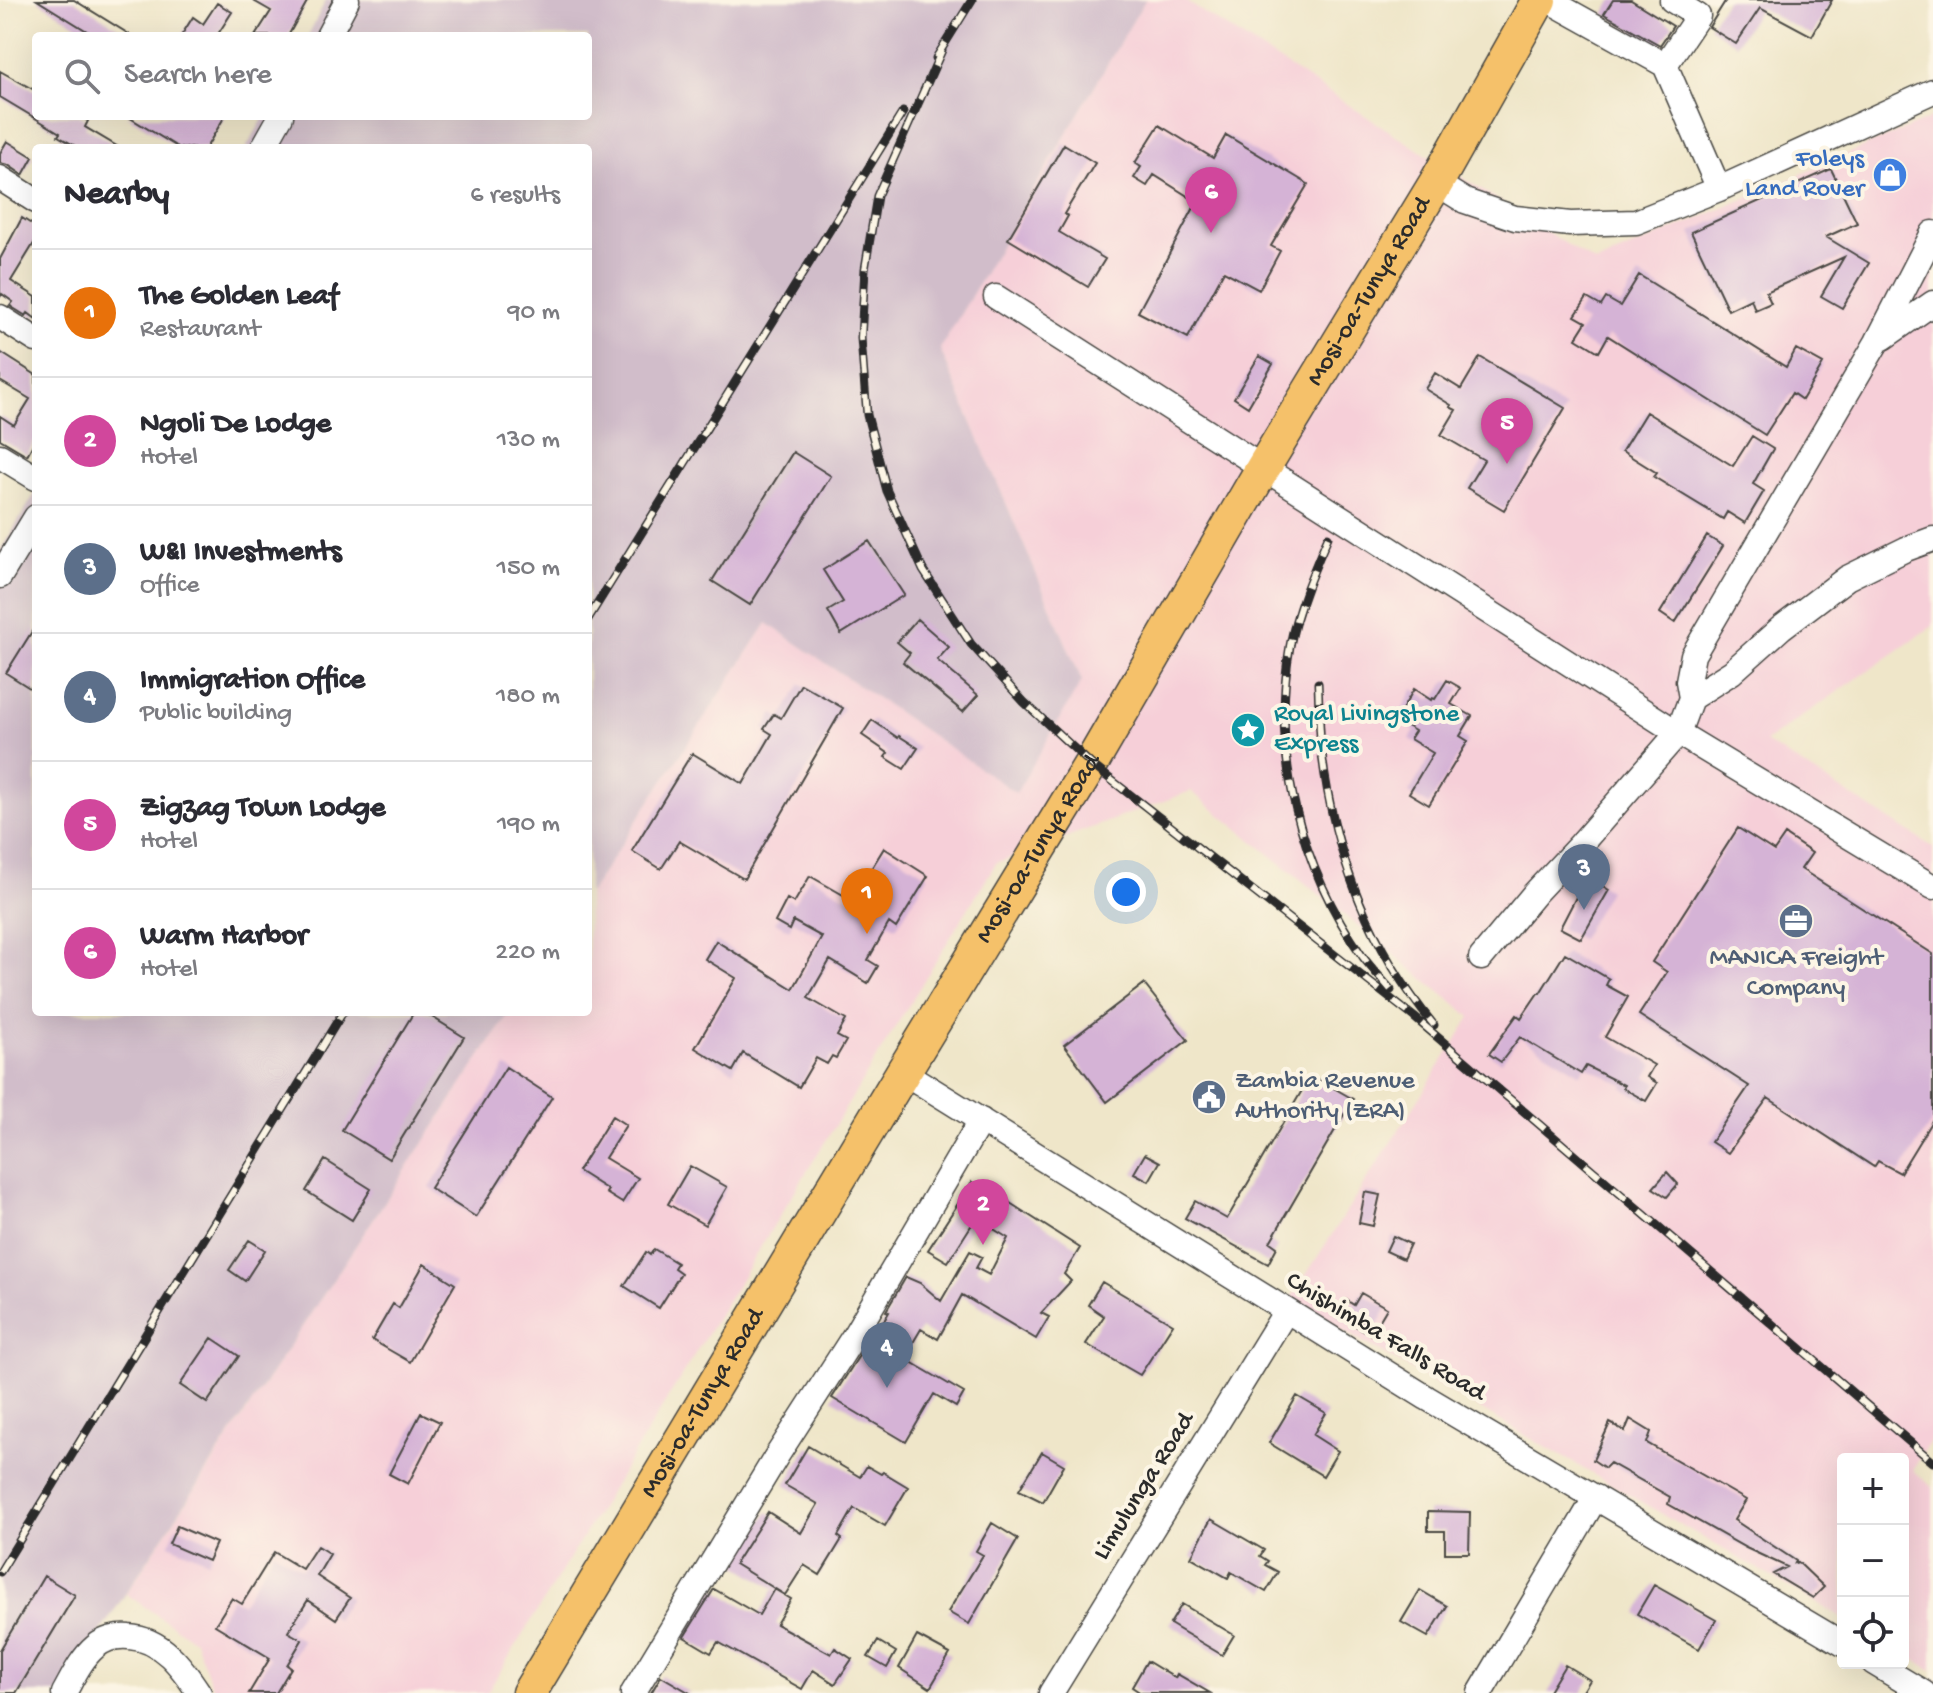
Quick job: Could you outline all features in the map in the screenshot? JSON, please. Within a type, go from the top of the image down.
[{"type":"highway","name":"Mosi-oa-Tunya Road","points":[[529,1693],[1091,764],[1263,468],[1436,183],[1539,0]]},
{"type":"street","points":[[330,32],[347,0]]},
{"type":"street","points":[[1548,0],[1665,65],[1719,189]]},
{"type":"street","points":[[1665,65],[1698,16],[1672,0]]},
{"type":"street","points":[[1436,183],[1465,201],[1515,218],[1570,224],[1636,222],[1719,189],[1933,91]]},
{"type":"street","points":[[265,144],[279,120]]},
{"type":"street","points":[[0,178],[32,198]]},
{"type":"street","points":[[1481,958],[1678,733],[1691,698],[1688,681],[1693,655],[1877,342],[1933,233]]},
{"type":"street","points":[[996,297],[1678,733],[1933,887]]},
{"type":"street","points":[[1877,342],[1933,303]]},
{"type":"street","points":[[0,317],[32,337]]},
{"type":"street","points":[[0,456],[32,476]]},
{"type":"street","points":[[0,576],[32,524]]},
{"type":"street","points":[[1691,698],[1732,672],[1781,628],[1847,578],[1933,539]]},
{"type":"street","name":"Chishimba Falls Road","points":[[903,1072],[1427,1398],[1837,1640]]},
{"type":"street","points":[[633,1693],[776,1457],[854,1336],[981,1120]]},
{"type":"street","name":"Limulunga Road","points":[[1051,1693],[1286,1311]]},
{"type":"street","points":[[1480,1693],[1596,1497]]},
{"type":"street","points":[[64,1693],[80,1663],[97,1645],[117,1636],[143,1638],[162,1649],[181,1667],[199,1693]]},
{"type":"street","points":[[1884,1669],[1924,1693]]},
{"type":"shaded area","points":[[326,0],[1145,0],[940,349],[1082,681],[1016,793],[767,623],[592,889],[592,144],[248,144],[263,120],[592,120],[592,32],[310,32]]},
{"type":"shaded area","points":[[1145,0],[1184,0],[1596,263],[1933,117],[1933,626],[1765,742],[1933,847],[1933,1434],[1913,1470],[1933,1487],[1933,1670],[1909,1656],[1909,1453],[1837,1453],[1837,1615],[1290,1300],[1471,1017],[1191,791],[996,863],[487,1693],[215,1693],[195,1641],[126,1594],[507,1016],[592,1016],[592,889],[767,623],[1015,792],[1082,681],[940,349]]},
{"type":"shaded area","points":[[32,499],[32,1016],[507,1016],[60,1693],[0,1693],[0,551]]},
{"type":"building","points":[[37,0],[74,0],[126,32],[89,32]]},
{"type":"building","points":[[252,0],[308,0],[290,32],[258,32],[271,11]]},
{"type":"building","points":[[1613,0],[1631,0],[1673,26],[1660,45],[1604,14]]},
{"type":"building","points":[[1726,0],[1832,0],[1812,36],[1760,8],[1736,44],[1709,27]]},
{"type":"building","points":[[217,3],[232,12],[219,32],[184,32],[193,17],[203,24]]},
{"type":"building","points":[[0,71],[32,89],[32,116],[0,97]]},
{"type":"building","points":[[38,120],[86,120],[85,127],[113,144],[72,144],[58,136],[60,133]]},
{"type":"building","points":[[134,120],[223,120],[208,144],[172,144]]},
{"type":"building","points":[[1159,125],[1213,158],[1226,135],[1308,184],[1271,246],[1280,251],[1259,290],[1224,271],[1188,338],[1138,312],[1197,202],[1154,175],[1147,186],[1134,178],[1141,167],[1135,163]]},
{"type":"building","points":[[7,141],[32,159],[23,175],[0,163],[0,153]]},
{"type":"building","points":[[1064,144],[1095,163],[1064,214],[1068,216],[1059,232],[1105,259],[1088,287],[1008,239]]},
{"type":"building","points":[[1831,169],[1857,223],[1826,237],[1869,263],[1842,308],[1821,296],[1844,257],[1766,292],[1771,303],[1755,310],[1751,299],[1728,310],[1691,232]]},
{"type":"building","points":[[22,218],[32,224],[32,247],[11,281],[32,294],[32,316],[28,313],[26,316],[10,306],[13,302],[2,294],[0,297],[0,259]]},
{"type":"building","points":[[1639,275],[1786,367],[1796,349],[1823,364],[1802,400],[1792,393],[1765,435],[1608,336],[1599,352],[1576,338],[1586,322],[1575,316],[1587,298],[1601,306],[1606,298],[1620,306]]},
{"type":"building","points":[[0,352],[32,372],[32,446],[27,455],[0,439],[0,416],[14,425],[30,399],[0,381]]},
{"type":"building","points":[[1259,356],[1273,364],[1248,407],[1234,398]]},
{"type":"building","points":[[1480,357],[1565,408],[1504,510],[1467,488],[1484,460],[1441,435],[1456,410],[1425,389],[1435,373],[1461,389]]},
{"type":"building","points":[[1646,412],[1733,466],[1752,436],[1773,449],[1753,484],[1764,491],[1745,523],[1727,512],[1723,519],[1654,477],[1657,473],[1622,451]]},
{"type":"building","points":[[793,452],[831,476],[750,605],[712,581]]},
{"type":"building","points":[[1707,536],[1723,546],[1675,623],[1660,613]]},
{"type":"building","points":[[869,541],[904,595],[841,634],[828,611],[843,602],[823,570]]},
{"type":"building","points":[[917,619],[949,647],[937,660],[978,695],[963,712],[903,662],[910,653],[897,642]]},
{"type":"building","points":[[32,631],[32,689],[6,673]]},
{"type":"building","points":[[1447,680],[1461,688],[1451,704],[1472,716],[1460,736],[1468,741],[1429,805],[1409,793],[1433,753],[1410,739],[1415,731],[1396,720],[1414,689],[1431,700],[1435,699]]},
{"type":"building","points":[[801,684],[843,708],[744,879],[679,841],[661,869],[632,851],[692,753],[743,784],[772,734],[764,729],[774,714],[781,718]]},
{"type":"building","points":[[872,720],[918,748],[904,769],[885,757],[888,753],[862,735]]},
{"type":"building","points":[[1738,828],[1774,851],[1785,835],[1812,853],[1801,869],[1933,954],[1933,1119],[1900,1173],[1878,1161],[1874,1167],[1768,1098],[1728,1153],[1711,1142],[1749,1086],[1639,1015],[1667,972],[1652,962]]},
{"type":"building","points":[[884,848],[928,876],[896,928],[889,923],[868,960],[878,966],[868,983],[830,960],[808,998],[846,1020],[837,1036],[846,1041],[836,1058],[832,1056],[827,1064],[816,1058],[799,1087],[743,1053],[733,1071],[695,1048],[736,978],[705,959],[716,941],[793,989],[822,937],[793,921],[789,930],[775,922],[787,899],[794,903],[810,876],[852,900]]},
{"type":"building","points":[[1587,876],[1609,890],[1581,939],[1560,928]]},
{"type":"building","points":[[1565,953],[1609,979],[1606,985],[1628,997],[1605,1037],[1654,1065],[1647,1077],[1657,1083],[1646,1101],[1623,1088],[1624,1085],[1586,1066],[1581,1074],[1520,1037],[1501,1062],[1489,1054],[1517,1015],[1521,1018],[1540,993]]},
{"type":"building","points":[[1144,984],[1188,1040],[1107,1102],[1064,1045]]},
{"type":"building","points":[[412,1016],[430,1016],[464,1037],[389,1159],[342,1130]]},
{"type":"building","points":[[506,1067],[552,1097],[476,1217],[430,1188]]},
{"type":"building","points":[[1311,1075],[1353,1099],[1270,1242],[1277,1247],[1268,1264],[1185,1218],[1195,1201],[1227,1219]]},
{"type":"building","points":[[612,1116],[626,1125],[605,1158],[638,1178],[622,1203],[578,1171]]},
{"type":"building","points":[[1145,1154],[1160,1162],[1149,1181],[1134,1173]]},
{"type":"building","points":[[325,1160],[371,1189],[352,1220],[306,1191]]},
{"type":"building","points":[[690,1166],[727,1187],[705,1225],[668,1204]]},
{"type":"building","points":[[1667,1172],[1678,1184],[1667,1197],[1653,1188]]},
{"type":"building","points":[[972,1182],[1080,1248],[1064,1274],[1071,1281],[1041,1313],[1049,1317],[1036,1339],[962,1295],[938,1339],[921,1329],[904,1358],[964,1393],[956,1407],[934,1394],[906,1442],[832,1398],[869,1340],[872,1342],[906,1277],[920,1283],[941,1301],[970,1251],[982,1257],[976,1268],[989,1275],[1008,1238],[976,1218],[948,1262],[928,1250]]},
{"type":"building","points":[[1365,1192],[1380,1195],[1373,1226],[1359,1223]]},
{"type":"building","points":[[1393,1236],[1410,1244],[1403,1259],[1386,1251]]},
{"type":"building","points":[[249,1240],[265,1250],[245,1281],[229,1270]]},
{"type":"building","points":[[654,1249],[677,1263],[674,1268],[681,1273],[659,1308],[624,1286],[646,1252],[650,1255]]},
{"type":"building","points":[[424,1264],[455,1284],[410,1362],[372,1340],[393,1304],[399,1308]]},
{"type":"building","points":[[1102,1282],[1173,1324],[1140,1375],[1086,1344],[1104,1316],[1088,1305]]},
{"type":"building","points":[[1361,1293],[1387,1308],[1371,1335],[1337,1315],[1346,1300],[1354,1305]]},
{"type":"building","points":[[212,1338],[239,1356],[207,1403],[180,1385]]},
{"type":"building","points":[[1297,1396],[1326,1413],[1313,1435],[1338,1451],[1323,1476],[1269,1443]]},
{"type":"building","points":[[421,1413],[440,1422],[408,1484],[389,1474]]},
{"type":"building","points":[[1630,1419],[1651,1432],[1647,1443],[1746,1500],[1734,1520],[1795,1563],[1798,1562],[1824,1587],[1813,1598],[1773,1574],[1787,1567],[1668,1504],[1670,1497],[1610,1463],[1605,1468],[1593,1460],[1610,1423],[1625,1431]]},
{"type":"building","points":[[808,1446],[860,1477],[867,1466],[908,1487],[885,1526],[854,1508],[838,1536],[842,1539],[820,1575],[804,1565],[785,1595],[735,1564],[768,1512],[801,1533],[818,1504],[785,1485]]},
{"type":"building","points":[[1042,1452],[1064,1465],[1043,1502],[1019,1490]]},
{"type":"building","points":[[1428,1511],[1470,1512],[1469,1553],[1445,1553],[1445,1531],[1428,1531]]},
{"type":"building","points":[[1211,1519],[1264,1550],[1260,1556],[1268,1561],[1265,1565],[1278,1572],[1266,1592],[1231,1572],[1228,1578],[1191,1557]]},
{"type":"building","points":[[992,1523],[1018,1539],[969,1624],[948,1612],[983,1555],[976,1551]]},
{"type":"building","points":[[177,1526],[216,1543],[208,1561],[169,1544]]},
{"type":"building","points":[[317,1546],[330,1554],[317,1576],[350,1598],[336,1619],[308,1600],[288,1632],[302,1640],[287,1665],[291,1668],[276,1693],[249,1693],[270,1658],[215,1625],[232,1598],[242,1604],[274,1552],[302,1569]]},
{"type":"building","points":[[44,1576],[75,1595],[16,1693],[0,1693],[0,1650]]},
{"type":"building","points":[[1654,1585],[1716,1620],[1699,1649],[1637,1614]]},
{"type":"building","points":[[714,1589],[759,1615],[774,1589],[791,1599],[776,1624],[831,1654],[835,1648],[852,1659],[835,1684],[813,1670],[802,1689],[718,1642],[711,1653],[684,1637]]},
{"type":"building","points":[[1420,1590],[1447,1606],[1428,1637],[1401,1622]]},
{"type":"building","points":[[1182,1604],[1234,1635],[1222,1655],[1170,1624]]},
{"type":"building","points":[[917,1636],[950,1654],[930,1688],[899,1668]]},
{"type":"building","points":[[878,1641],[896,1652],[887,1668],[868,1657]]},
{"type":"building","points":[[1147,1661],[1175,1678],[1177,1674],[1210,1693],[1141,1693],[1132,1687]]},
{"type":"building","points":[[1565,1665],[1590,1680],[1582,1693],[1548,1693]]},
{"type":"building","points":[[661,1676],[690,1693],[651,1693]]},
{"type":"railway","points":[[936,58],[972,0]]},
{"type":"railway","points":[[942,50],[877,196],[865,269],[861,338],[867,415],[887,491],[923,570],[971,644],[1024,702],[1091,764],[1414,1017],[1933,1462]]},
{"type":"railway","points":[[592,613],[903,112]]},
{"type":"railway","points":[[1328,537],[1311,576],[1290,646],[1285,687],[1288,768],[1307,848],[1322,886],[1363,957],[1391,990]]},
{"type":"railway","points":[[1318,683],[1326,784],[1356,894],[1390,962],[1434,1025]]},
{"type":"railway","points":[[0,1572],[341,1016]]},
{"type":"place","name":"Foleys Land Rover","points":[[1890,175]]},
{"type":"place","name":"Warm Harbor","points":[[1211,233]]},
{"type":"place","name":"Zigzag Town Lodge","points":[[1507,464]]},
{"type":"place","name":"Royal Livingstone Express","points":[[1248,730]]},
{"type":"place","name":"W&I Investments","points":[[1584,910]]},
{"type":"place","name":"MANICA Freight Company","points":[[1796,921]]},
{"type":"place","name":"The Golden Leaf","points":[[867,934]]},
{"type":"place","name":"Zambia Revenue Authority (ZRA)","points":[[1209,1097]]},
{"type":"place","name":"Ngoli De Lodge","points":[[983,1245]]},
{"type":"place","name":"Immigration Office","points":[[887,1388]]}]
